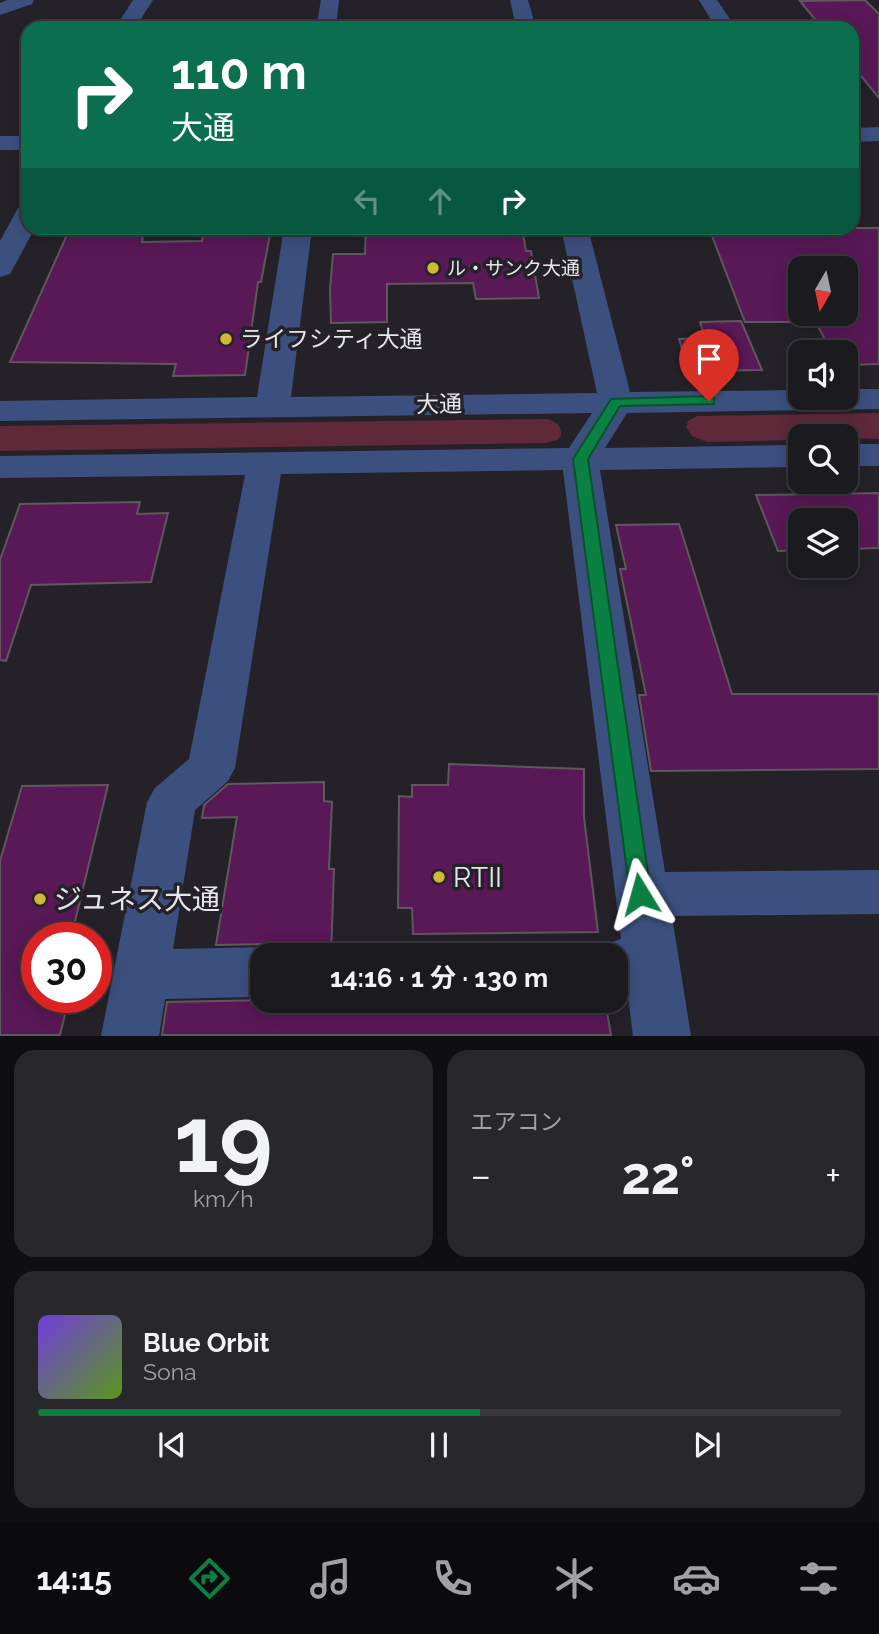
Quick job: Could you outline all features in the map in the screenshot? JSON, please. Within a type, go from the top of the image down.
[{"type":"street","points":[[0,9],[25,0]]},
{"type":"street","points":[[128,21],[135,8],[144,0]]},
{"type":"street","points":[[327,21],[330,0]]},
{"type":"street","points":[[519,0],[524,21]]},
{"type":"street","points":[[708,0],[722,21]]},
{"type":"street","points":[[859,135],[879,134]]},
{"type":"street","points":[[0,143],[21,143]]},
{"type":"street","points":[[0,268],[21,228]]},
{"type":"street","points":[[273,406],[297,235]]},
{"type":"street","points":[[576,235],[616,402],[580,459],[640,894],[634,963],[662,1035]]},
{"type":"street","name":"大通","points":[[0,411],[879,398]]},
{"type":"street","points":[[858,455],[879,455]]},
{"type":"street","points":[[0,467],[788,456]]},
{"type":"street","points":[[130,1035],[172,802],[211,768],[265,463]]},
{"type":"street","points":[[640,894],[879,892]]},
{"type":"street","points":[[142,975],[250,972]]},
{"type":"shaded area","points":[[879,413],[879,439],[858,438],[858,424],[788,424],[788,440],[707,442],[692,436],[686,427],[688,421],[697,416]]},
{"type":"shaded area","points":[[547,419],[558,425],[561,436],[546,443],[0,451],[0,426]]},
{"type":"building","points":[[865,0],[879,14],[879,98],[859,74],[859,21],[816,21],[800,1]]},
{"type":"building","points":[[859,228],[879,228],[879,364],[858,365],[858,340],[825,340],[818,326],[858,326],[858,256],[788,256],[788,322],[745,322],[712,235],[859,235]]},
{"type":"building","points":[[67,235],[143,235],[142,242],[202,241],[203,235],[270,235],[261,282],[258,282],[245,375],[173,376],[176,364],[10,362]]},
{"type":"building","name":"ル・サンク大通","points":[[366,235],[523,235],[526,251],[531,251],[539,298],[476,299],[473,283],[387,284],[387,322],[331,323],[333,254],[365,254]]},
{"type":"building","points":[[741,321],[762,370],[689,371],[679,339],[705,338],[700,322]]},
{"type":"building","points":[[879,493],[879,548],[858,549],[858,508],[788,508],[788,551],[778,551],[756,495],[858,494]]},
{"type":"building","points":[[140,502],[137,514],[168,513],[151,582],[31,585],[6,661],[0,660],[0,560],[20,504]]},
{"type":"building","points":[[679,524],[732,694],[879,694],[879,769],[651,771],[639,695],[646,695],[620,569],[626,569],[616,525]]},
{"type":"building","points":[[449,764],[584,769],[584,817],[598,932],[413,934],[412,908],[398,908],[399,796],[412,797],[412,785],[448,785]]},
{"type":"building","points":[[324,782],[324,801],[332,802],[329,869],[334,869],[331,943],[216,945],[237,817],[202,818],[204,805],[228,784]]},
{"type":"building","name":"ジュネス大通","points":[[108,785],[75,922],[21,922],[21,1013],[65,1013],[60,1035],[0,1035],[0,861],[22,786]]},
{"type":"building","points":[[250,1000],[250,1013],[607,1013],[611,1035],[162,1035],[167,1002]]},
{"type":"place","name":"ル・サンク大通","points":[[433,268]]},
{"type":"place","name":"ライフシティ大通","points":[[226,339]]},
{"type":"place","name":"RTII","points":[[439,877]]},
{"type":"place","name":"ジュネス大通","points":[[40,899]]},
{"type":"route","points":[[640,894],[580,459],[616,402],[709,401]]}]
